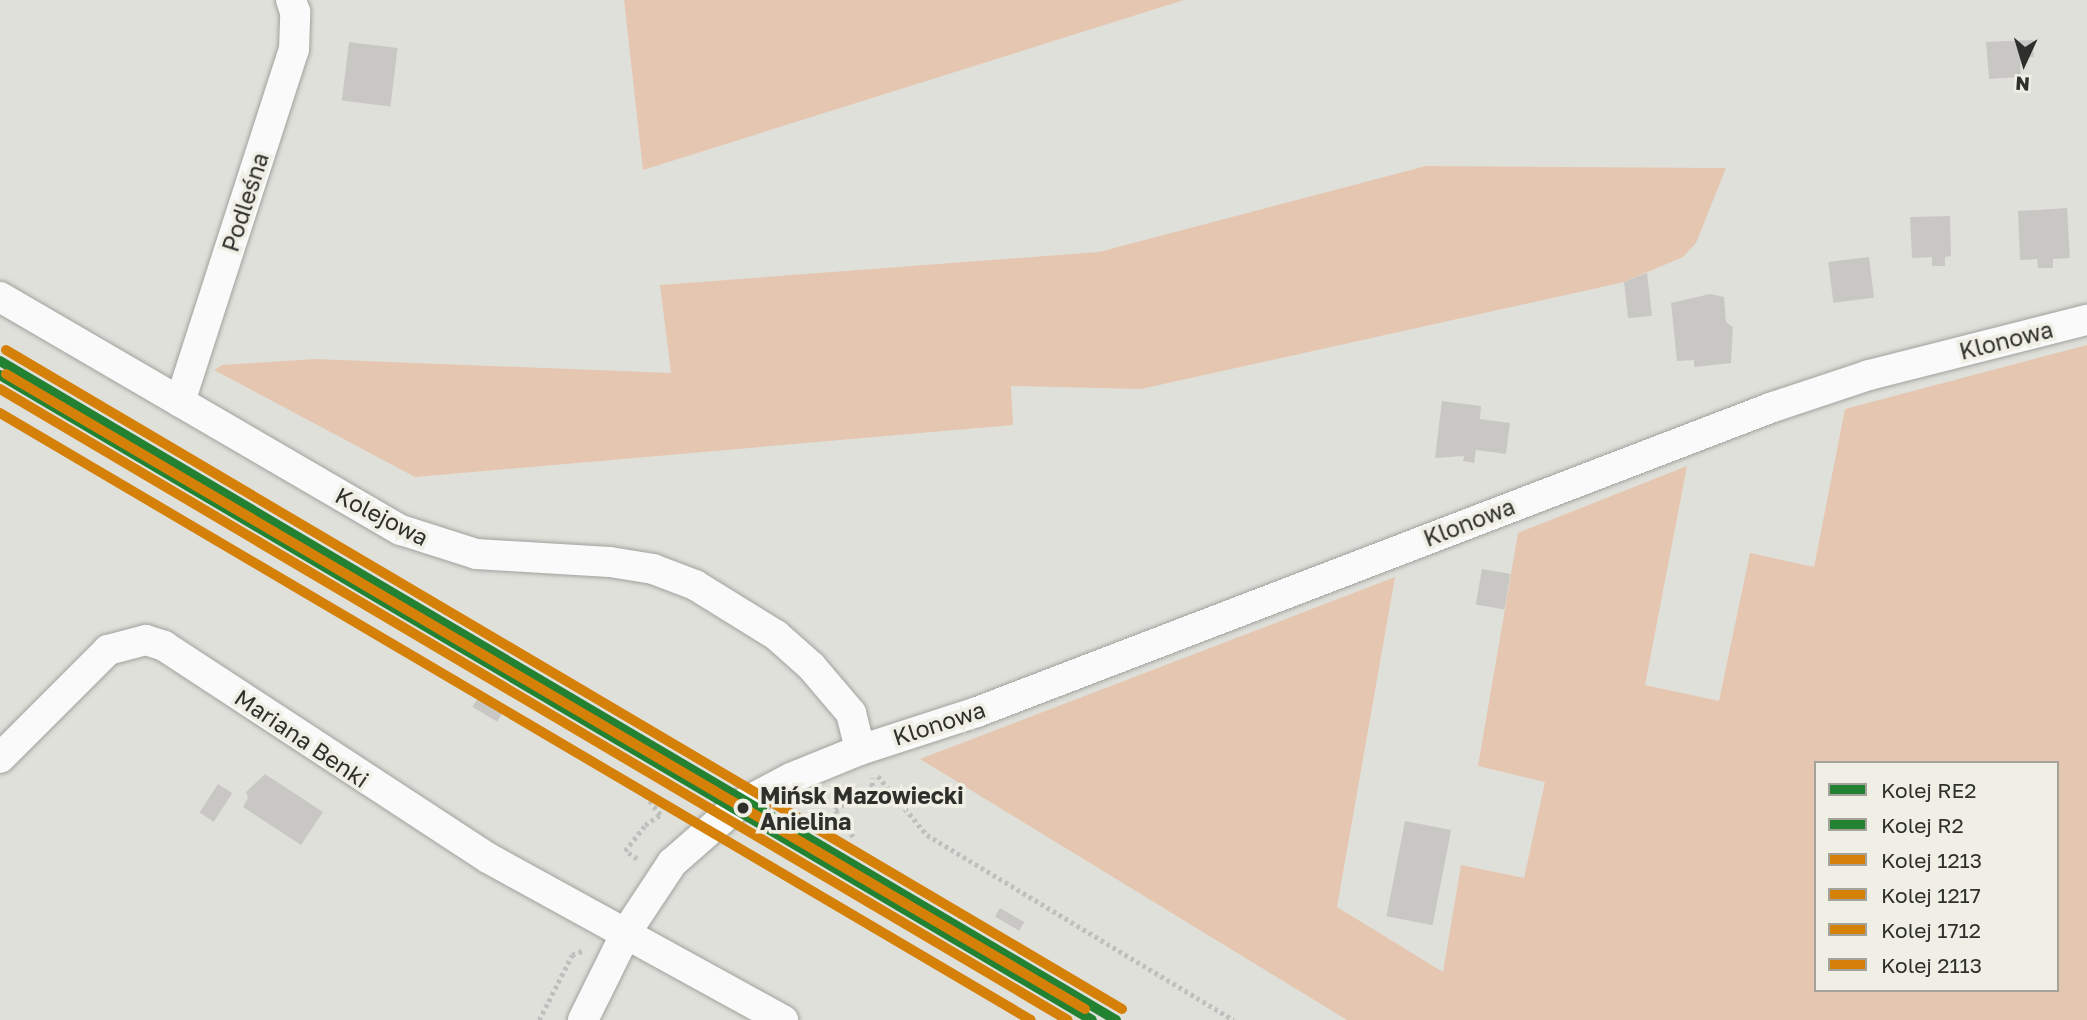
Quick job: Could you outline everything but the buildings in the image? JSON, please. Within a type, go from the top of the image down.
[{"type":"street","name":"Podleśna","points":[[180,402],[294,50],[295,12],[291,0]]},
{"type":"street","name":"Kolejowa","points":[[0,296],[401,530],[476,554],[653,569],[695,585],[776,635],[811,666],[851,713],[860,750]]},
{"type":"street","name":"Klonowa","points":[[583,1020],[627,931],[672,863],[736,807],[860,750],[977,712],[1773,407],[1869,375],[2087,320]]},
{"type":"street","name":"Mariana Benki","points":[[0,758],[108,650],[146,640],[164,646],[488,858],[627,931],[783,1020]]},
{"type":"path","points":[[853,837],[835,810],[872,786],[873,770],[928,835],[1234,1020]]},
{"type":"path","points":[[641,861],[625,851],[645,825],[660,815],[645,794]]},
{"type":"path","points":[[539,1020],[572,955],[593,949]]},
{"type":"shaded area","points":[[624,0],[1184,0],[643,170]]},
{"type":"shaded area","points":[[1426,166],[1726,168],[1696,243],[1683,257],[1624,282],[1141,389],[1011,386],[1013,425],[415,477],[214,370],[222,365],[315,359],[671,373],[660,285],[1099,252]]},
{"type":"shaded area","points":[[2087,345],[2087,1020],[1347,1020],[920,759],[1395,577],[1337,907],[1443,972],[1461,865],[1524,878],[1545,782],[1478,766],[1518,533],[1687,466],[1645,685],[1719,701],[1750,553],[1814,567],[1845,409]]},
{"type":"rail line","name":"1213","points":[[6,350],[1122,1009]]},
{"type":"rail line","name":"RE2","points":[[0,361],[1116,1020]]},
{"type":"rail line","name":"1712","points":[[6,374],[1085,1009]]},
{"type":"rail line","name":"R2","points":[[0,375],[1092,1020]]},
{"type":"rail line","name":"1217","points":[[0,389],[1068,1020]]},
{"type":"rail line","name":"2113","points":[[0,413],[1031,1020]]},
{"type":"place","name":"Mińsk Mazowiecki Anielina","points":[[743,808]]}]
